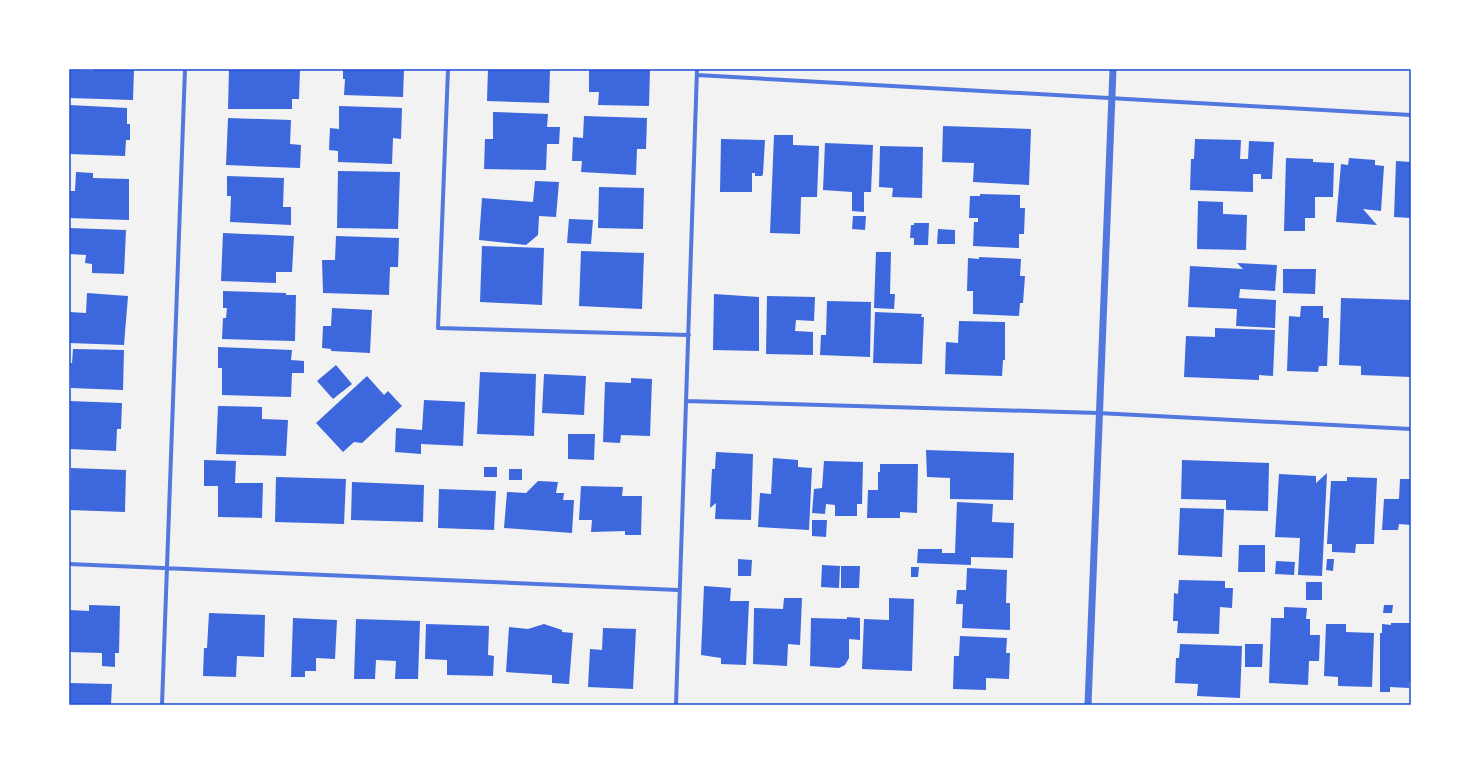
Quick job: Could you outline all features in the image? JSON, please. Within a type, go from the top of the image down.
[{"type":"street","points":[[162,705],[185,69]]},
{"type":"street","points":[[448,69],[438,328],[689,335]]},
{"type":"street","points":[[676,705],[678,590],[689,335],[697,69]]},
{"type":"street","points":[[1088,705],[1098,413],[1113,69]]},
{"type":"street","points":[[697,75],[1411,115]]},
{"type":"street","points":[[686,402],[1098,413],[1411,429]]},
{"type":"street","points":[[69,564],[678,590]]},
{"type":"building","points":[[93,69],[134,69],[133,100],[69,98],[69,70],[93,71]]},
{"type":"building","points":[[229,69],[300,69],[299,99],[292,99],[292,109],[228,109]]},
{"type":"building","points":[[343,69],[404,69],[403,97],[344,95],[345,79],[343,79]]},
{"type":"building","points":[[488,69],[550,69],[549,103],[487,101]]},
{"type":"building","points":[[589,69],[650,69],[649,106],[598,105],[599,92],[589,92]]},
{"type":"building","points":[[69,105],[127,108],[127,124],[130,124],[130,140],[126,140],[125,156],[69,154]]},
{"type":"building","points":[[339,106],[402,108],[401,139],[393,138],[392,164],[338,162],[338,151],[329,150],[330,128],[339,129]]},
{"type":"building","points":[[493,112],[548,114],[547,127],[560,127],[559,144],[547,144],[546,170],[484,169],[485,139],[493,139]]},
{"type":"building","points":[[584,116],[647,118],[646,149],[637,149],[636,175],[581,172],[582,161],[572,161],[573,137],[583,138]]},
{"type":"building","points":[[228,118],[291,120],[290,144],[301,145],[300,168],[226,165]]},
{"type":"building","points":[[943,126],[1031,129],[1029,185],[973,182],[974,163],[942,162]]},
{"type":"building","points":[[774,135],[793,135],[793,145],[819,146],[817,197],[801,197],[800,234],[770,233]]},
{"type":"building","points":[[721,139],[765,140],[763,174],[762,176],[755,176],[755,173],[752,173],[752,192],[720,192]]},
{"type":"building","points":[[1195,139],[1241,140],[1240,159],[1248,159],[1249,141],[1274,142],[1272,179],[1261,179],[1261,174],[1253,174],[1253,192],[1190,190],[1191,159],[1194,159]]},
{"type":"building","points":[[825,143],[873,145],[871,192],[864,192],[864,212],[852,211],[852,192],[823,190]]},
{"type":"building","points":[[880,146],[923,147],[922,198],[892,197],[893,188],[879,187]]},
{"type":"building","points":[[1286,158],[1313,159],[1313,162],[1334,163],[1333,197],[1315,197],[1315,218],[1305,218],[1305,231],[1284,231]]},
{"type":"building","points":[[1349,158],[1375,160],[1375,165],[1384,166],[1381,211],[1363,209],[1377,225],[1336,222],[1341,164],[1348,165]]},
{"type":"building","points":[[1396,161],[1411,162],[1411,218],[1394,217]]},
{"type":"building","points":[[338,171],[400,172],[398,229],[337,228]]},
{"type":"building","points":[[76,172],[93,173],[93,178],[129,179],[129,220],[69,218],[69,191],[75,191]]},
{"type":"building","points":[[227,176],[284,178],[283,207],[291,207],[291,225],[230,222],[231,196],[227,196]]},
{"type":"building","points":[[535,181],[559,182],[556,217],[539,216],[538,235],[526,245],[479,240],[482,198],[533,202]]},
{"type":"building","points":[[599,187],[644,188],[643,229],[598,228]]},
{"type":"building","points":[[980,194],[1020,195],[1020,208],[1025,208],[1024,234],[1019,234],[1019,248],[973,246],[974,222],[978,222],[978,218],[969,218],[970,196],[980,196]]},
{"type":"building","points":[[1198,201],[1223,202],[1223,214],[1247,215],[1246,250],[1197,249]]},
{"type":"building","points":[[853,216],[866,216],[865,230],[852,229]]},
{"type":"building","points":[[569,219],[593,220],[591,244],[567,243]]},
{"type":"building","points":[[914,223],[929,223],[928,245],[914,245],[914,238],[910,238],[911,225],[914,225]]},
{"type":"building","points":[[69,228],[126,230],[124,274],[92,273],[92,264],[85,263],[86,255],[69,254]]},
{"type":"building","points":[[938,229],[955,230],[955,244],[937,244]]},
{"type":"building","points":[[223,233],[294,236],[292,272],[276,272],[276,283],[221,281]]},
{"type":"building","points":[[336,236],[399,238],[398,267],[390,267],[389,295],[323,293],[322,260],[335,260]]},
{"type":"building","points":[[482,246],[544,248],[542,305],[480,302]]},
{"type":"building","points":[[581,251],[644,253],[642,309],[579,306]]},
{"type":"building","points":[[876,252],[891,252],[890,294],[895,294],[894,309],[874,308]]},
{"type":"building","points":[[979,257],[1021,259],[1020,276],[1025,276],[1023,303],[1020,303],[1019,316],[973,314],[973,291],[967,291],[968,258],[979,259]]},
{"type":"building","points":[[1237,263],[1277,265],[1275,291],[1240,289],[1239,298],[1276,300],[1275,328],[1236,326],[1237,309],[1188,307],[1190,266],[1243,269]]},
{"type":"building","points":[[1283,269],[1316,269],[1315,294],[1283,293]]},
{"type":"building","points":[[223,291],[286,293],[286,295],[296,295],[295,341],[222,339],[223,318],[226,318],[227,308],[223,308]]},
{"type":"building","points":[[87,293],[128,296],[124,345],[69,343],[69,312],[86,313]]},
{"type":"building","points":[[714,294],[759,297],[759,351],[713,350]]},
{"type":"building","points":[[767,296],[815,297],[814,321],[796,320],[795,331],[813,332],[813,355],[766,354]]},
{"type":"building","points":[[1341,298],[1411,300],[1411,377],[1361,375],[1361,366],[1339,365]]},
{"type":"building","points":[[827,301],[871,302],[870,357],[820,355],[821,335],[826,335]]},
{"type":"building","points":[[1301,306],[1323,306],[1323,318],[1329,318],[1327,366],[1319,366],[1318,372],[1287,371],[1289,316],[1300,317]]},
{"type":"building","points":[[332,308],[372,310],[370,353],[331,351],[331,349],[322,348],[323,326],[331,326]]},
{"type":"building","points":[[875,312],[922,314],[921,317],[924,317],[922,364],[873,363]]},
{"type":"building","points":[[959,321],[1005,322],[1005,360],[1003,360],[1002,376],[945,374],[946,342],[958,343]]},
{"type":"building","points":[[1215,328],[1275,330],[1273,376],[1259,375],[1259,380],[1184,377],[1186,336],[1215,337]]},
{"type":"building","points":[[218,347],[292,350],[291,360],[304,361],[304,373],[292,373],[291,397],[222,395],[222,368],[218,368]]},
{"type":"building","points":[[73,349],[124,350],[123,390],[71,388],[70,363],[72,363]]},
{"type":"building","points":[[336,365],[352,384],[333,399],[317,381]]},
{"type":"building","points":[[480,372],[536,374],[534,436],[477,434]]},
{"type":"building","points":[[544,374],[586,376],[584,415],[542,413]]},
{"type":"building","points":[[367,376],[384,395],[388,391],[402,406],[362,443],[354,442],[343,452],[316,423]]},
{"type":"building","points":[[631,378],[652,379],[650,436],[621,435],[620,443],[603,442],[605,382],[631,383]]},
{"type":"building","points":[[424,400],[465,402],[463,446],[421,444],[421,454],[395,452],[396,428],[422,430]]},
{"type":"building","points":[[69,401],[122,403],[121,429],[117,429],[116,451],[69,449]]},
{"type":"building","points":[[218,406],[262,407],[262,419],[288,420],[286,456],[216,454]]},
{"type":"building","points":[[568,434],[595,434],[594,460],[568,459]]},
{"type":"building","points":[[926,450],[1014,453],[1013,500],[950,499],[950,478],[927,477]]},
{"type":"building","points":[[716,452],[753,454],[751,520],[715,519],[716,503],[710,508],[712,469],[715,469]]},
{"type":"building","points":[[773,458],[798,460],[798,467],[812,468],[809,530],[758,527],[760,493],[771,494]]},
{"type":"building","points":[[204,460],[236,461],[235,483],[263,483],[262,518],[218,517],[218,486],[204,486]]},
{"type":"building","points":[[1182,460],[1269,463],[1268,511],[1226,510],[1226,500],[1181,499]]},
{"type":"building","points":[[824,461],[863,462],[862,504],[857,504],[857,516],[835,516],[835,505],[826,504],[825,514],[812,513],[814,489],[822,488]]},
{"type":"building","points":[[880,464],[918,464],[917,513],[900,512],[900,518],[867,518],[868,490],[878,490],[878,472],[880,472]]},
{"type":"building","points":[[484,467],[497,467],[497,477],[484,477]]},
{"type":"building","points":[[71,468],[126,470],[125,512],[70,510]]},
{"type":"building","points":[[509,469],[522,469],[522,480],[509,480]]},
{"type":"building","points":[[1327,473],[1322,576],[1298,575],[1300,538],[1275,537],[1279,474],[1316,476],[1316,483]]},
{"type":"building","points":[[276,477],[346,479],[344,524],[275,522]]},
{"type":"building","points":[[1347,477],[1377,478],[1374,544],[1356,544],[1355,553],[1332,552],[1332,544],[1327,544],[1331,481],[1347,481]]},
{"type":"building","points":[[1400,479],[1411,479],[1411,525],[1399,524],[1398,530],[1382,530],[1384,499],[1399,499]]},
{"type":"building","points":[[538,481],[558,482],[556,493],[564,493],[563,500],[574,500],[572,533],[504,528],[507,492],[526,493]]},
{"type":"building","points":[[352,482],[424,485],[423,522],[351,520]]},
{"type":"building","points":[[581,486],[623,487],[622,496],[642,496],[641,535],[625,535],[625,531],[591,532],[592,520],[579,520]]},
{"type":"building","points":[[439,489],[496,491],[494,530],[438,528]]},
{"type":"building","points":[[957,502],[993,504],[992,522],[1014,523],[1013,558],[971,557],[971,565],[917,563],[918,549],[942,549],[942,553],[955,553]]},
{"type":"building","points":[[1180,508],[1224,509],[1222,557],[1178,555]]},
{"type":"building","points":[[812,520],[827,520],[826,537],[812,536]]},
{"type":"building","points":[[1239,545],[1265,545],[1265,572],[1238,572]]},
{"type":"building","points":[[738,559],[752,560],[751,576],[738,576]]},
{"type":"building","points":[[1327,559],[1334,559],[1333,571],[1326,570]]},
{"type":"building","points":[[1276,561],[1295,562],[1294,575],[1275,574]]},
{"type":"building","points":[[822,565],[840,566],[839,588],[821,587]]},
{"type":"building","points":[[841,566],[860,566],[859,588],[841,588]]},
{"type":"building","points":[[911,567],[919,567],[918,577],[911,577]]},
{"type":"building","points":[[967,568],[1007,570],[1006,603],[1010,603],[1010,630],[962,628],[963,604],[956,604],[957,590],[966,590]]},
{"type":"building","points":[[1179,580],[1225,581],[1225,588],[1233,588],[1232,608],[1220,607],[1219,634],[1177,633],[1178,621],[1173,621],[1174,593],[1178,594]]},
{"type":"building","points":[[1306,582],[1322,582],[1322,600],[1306,600]]},
{"type":"building","points":[[704,586],[731,588],[730,601],[749,601],[746,665],[721,664],[721,658],[701,655]]},
{"type":"building","points":[[784,598],[802,598],[800,645],[788,644],[787,666],[753,664],[754,608],[783,609]]},
{"type":"building","points":[[889,598],[914,599],[912,671],[862,669],[864,619],[889,620]]},
{"type":"building","points":[[89,605],[120,606],[119,653],[115,653],[115,667],[102,666],[102,653],[69,652],[69,610],[89,611]]},
{"type":"building","points":[[1384,605],[1393,605],[1392,613],[1383,613]]},
{"type":"building","points":[[1284,607],[1307,608],[1306,619],[1310,619],[1310,635],[1320,635],[1319,661],[1309,661],[1308,685],[1269,683],[1271,618],[1284,618]]},
{"type":"building","points":[[209,613],[265,615],[264,657],[237,656],[236,677],[203,676],[204,648],[207,648]]},
{"type":"building","points":[[847,617],[860,618],[860,640],[849,639],[849,658],[845,665],[839,668],[810,666],[811,618],[847,619]]},
{"type":"building","points":[[293,618],[337,620],[335,659],[316,658],[316,671],[305,671],[305,677],[291,677]]},
{"type":"building","points":[[356,619],[420,621],[418,679],[395,679],[396,661],[376,660],[375,679],[354,679]]},
{"type":"building","points":[[1391,623],[1411,623],[1411,682],[1409,682],[1409,688],[1390,687],[1390,692],[1380,692],[1380,633],[1382,633],[1382,624],[1391,625]]},
{"type":"building","points":[[426,624],[489,626],[488,655],[494,656],[493,676],[447,675],[447,660],[425,659]]},
{"type":"building","points":[[544,624],[562,630],[562,632],[573,633],[569,684],[552,683],[552,675],[506,672],[509,627],[528,629]]},
{"type":"building","points":[[1326,624],[1346,624],[1346,632],[1374,633],[1372,687],[1338,686],[1338,677],[1324,676]]},
{"type":"building","points":[[603,628],[636,629],[633,689],[588,687],[590,649],[602,650]]},
{"type":"building","points":[[960,636],[1007,638],[1006,653],[1010,653],[1009,679],[986,678],[986,690],[953,689],[954,656],[959,656]]},
{"type":"building","points":[[1180,644],[1242,646],[1240,698],[1197,696],[1198,684],[1175,683],[1176,658],[1179,658]]},
{"type":"building","points":[[1245,644],[1263,644],[1262,667],[1245,667]]},
{"type":"building","points":[[69,683],[112,684],[111,705],[69,705]]}]
